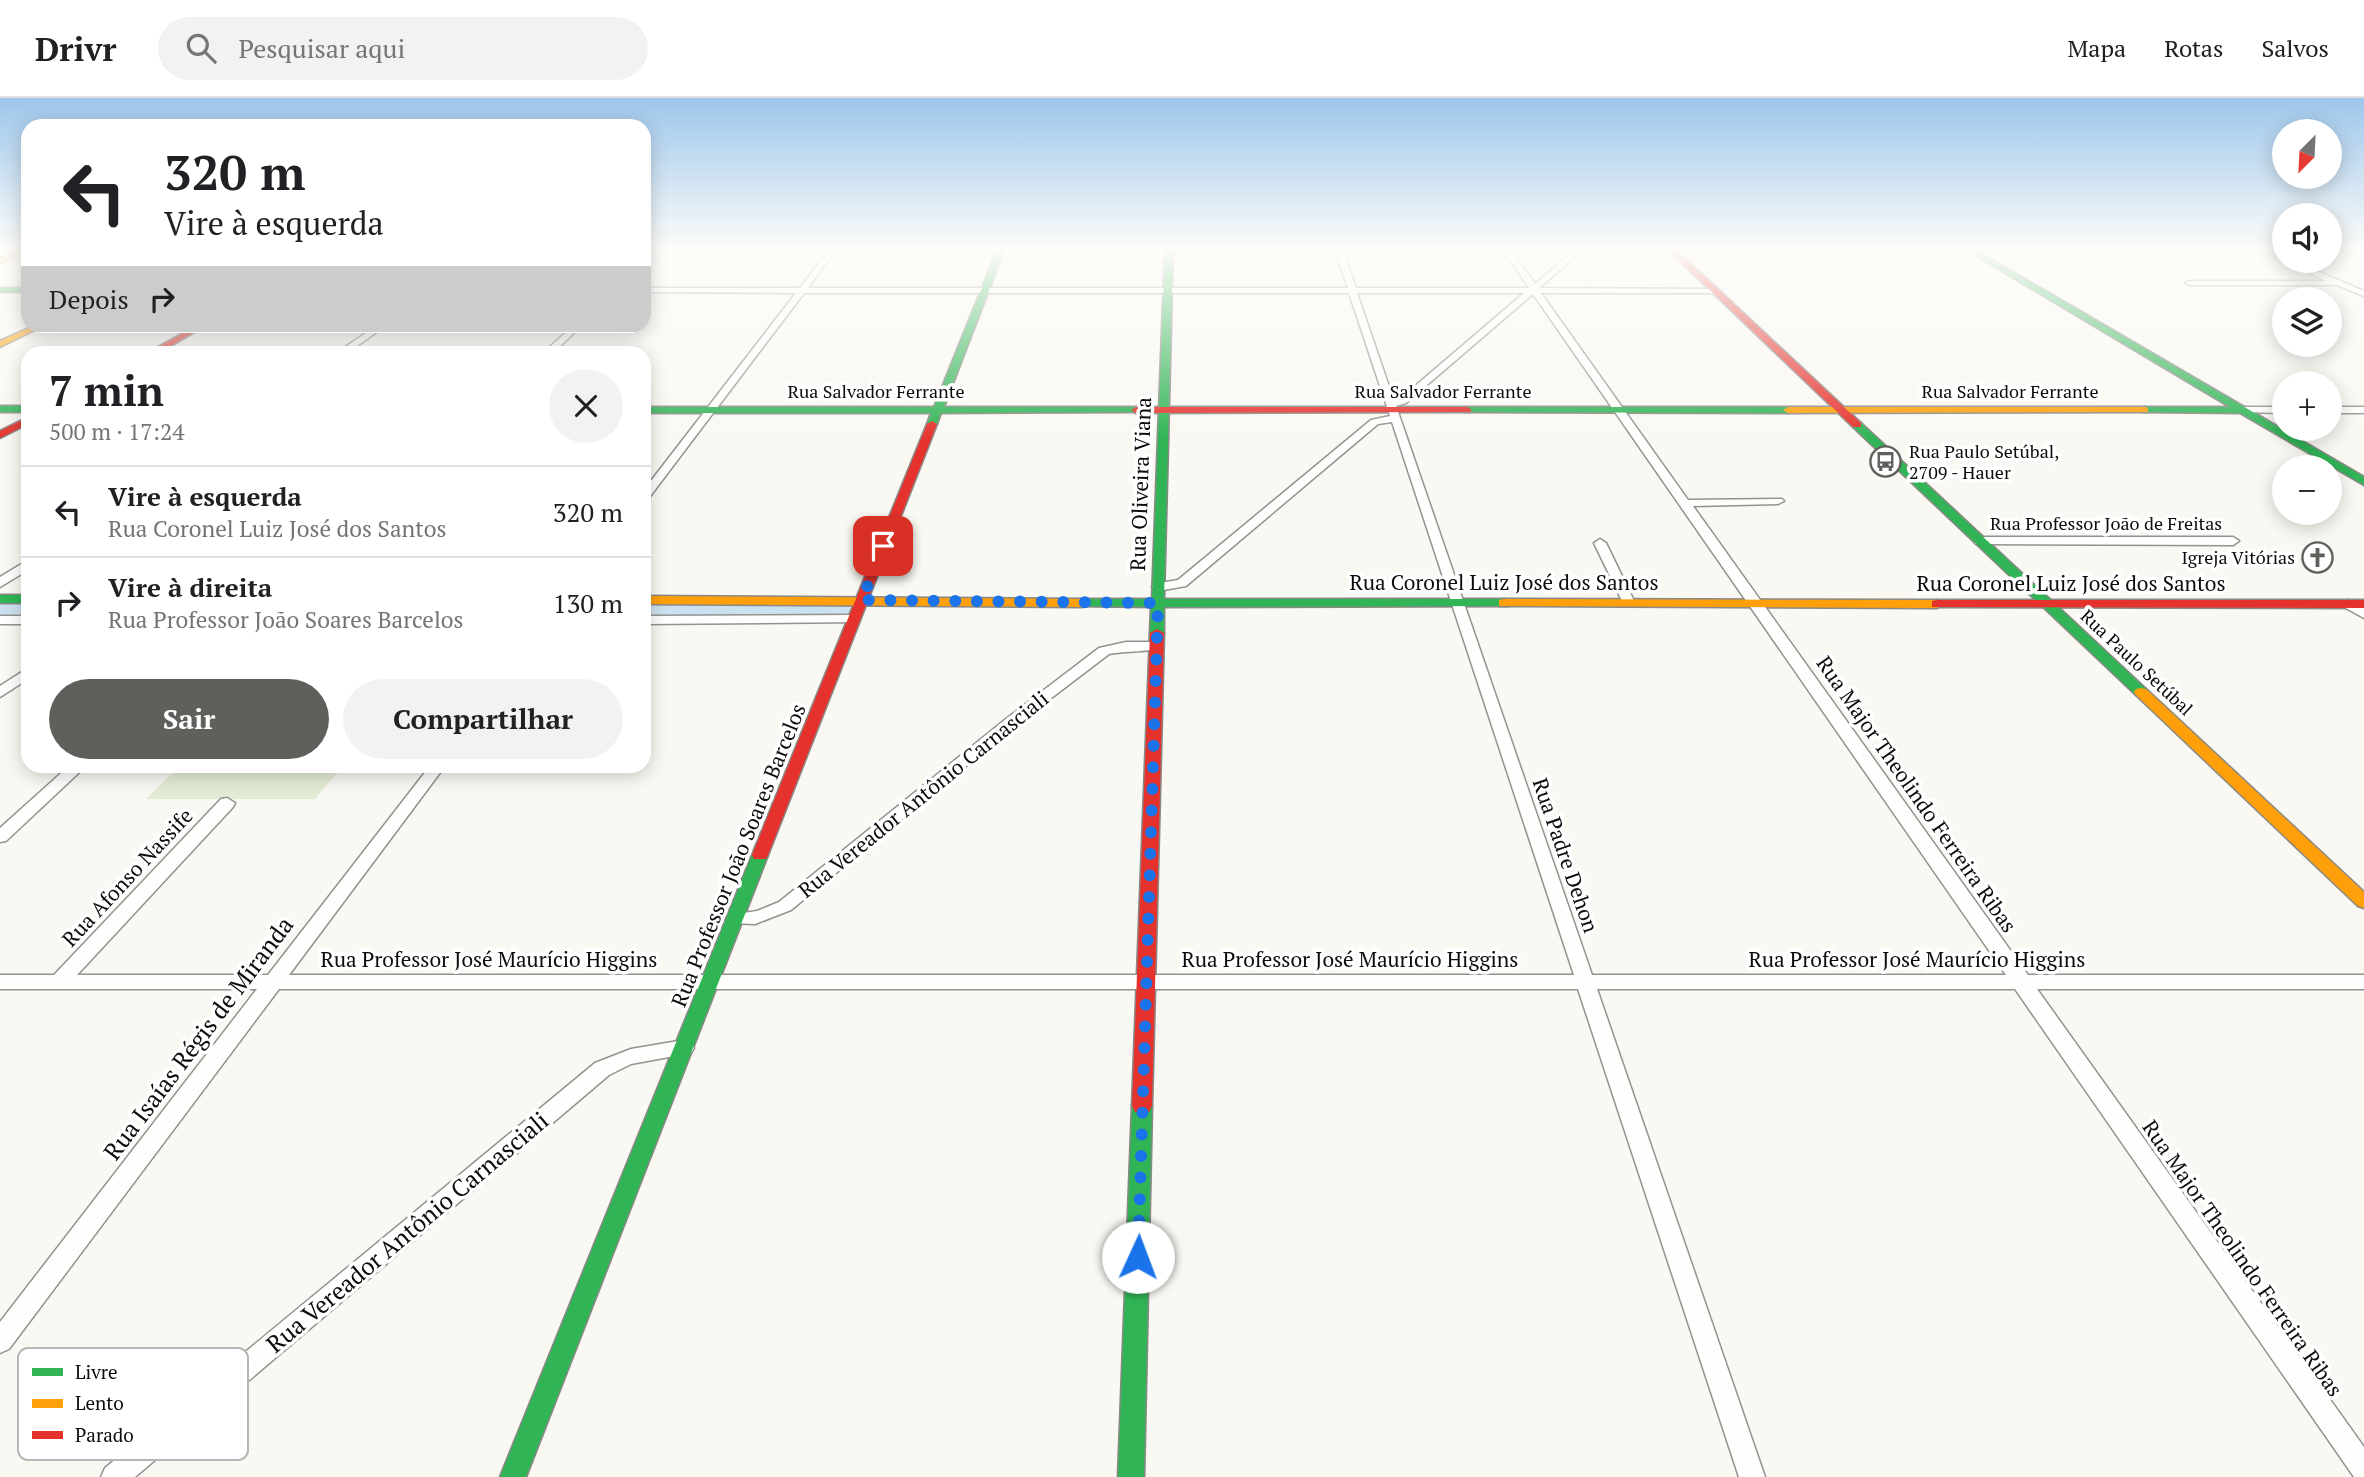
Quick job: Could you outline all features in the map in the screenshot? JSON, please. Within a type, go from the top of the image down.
[{"type":"main road","name":"Rua Professor João Soares Barcelos","points":[[513,1477],[976,312]]},
{"type":"main road","name":"Rua Oliveira Viana","points":[[1131,1477],[1166,312]]},
{"type":"main road","name":"Rua Paulo Setúbal","points":[[1738,312],[2364,902]]},
{"type":"main road","points":[[2076,312],[2364,482]]},
{"type":"main road","points":[[0,326],[21,316]]},
{"type":"main road","points":[[0,344],[24,333]]},
{"type":"main road","points":[[164,346],[188,333]]},
{"type":"main road","points":[[0,409],[21,409]]},
{"type":"main road","name":"Rua Salvador Ferrante","points":[[651,410],[2242,410]]},
{"type":"main road","points":[[0,435],[21,424]]},
{"type":"main road","name":"Rua Coronel Luiz José dos Santos","points":[[651,600],[1158,595],[1457,603],[2356,604]]},
{"type":"main road","points":[[0,599],[21,599]]},
{"type":"street","points":[[651,488],[785,312]]},
{"type":"street","name":"Rua Padre Dehon","points":[[1360,312],[1752,1477]]},
{"type":"street","points":[[1158,595],[1182,583],[1376,422],[1393,411],[1509,312]]},
{"type":"street","name":"Rua Major Theolindo Ferreira Ribas","points":[[1551,312],[2364,1469]]},
{"type":"street","points":[[351,346],[370,333]]},
{"type":"street","points":[[555,346],[569,333]]},
{"type":"street","points":[[2242,410],[2272,410]]},
{"type":"street","points":[[2342,410],[2364,410]]},
{"type":"street","points":[[1685,503],[1778,501]]},
{"type":"street","name":"Rua Professor João de Freitas","points":[[1980,541],[2233,541]]},
{"type":"street","points":[[1600,543],[1629,603]]},
{"type":"street","points":[[0,583],[21,569]]},
{"type":"street","points":[[2356,604],[2364,614]]},
{"type":"street","points":[[0,620],[21,620]]},
{"type":"street","points":[[651,620],[854,620]]},
{"type":"street","name":"Rua Vereador Antônio Carnasciali","points":[[735,919],[751,920],[767,916],[785,906],[1104,650],[1126,646],[1156,646]]},
{"type":"street","points":[[0,693],[21,677]]},
{"type":"street","points":[[0,837],[71,773]]},
{"type":"street","name":"Rua Isaías Régis de Miranda","points":[[0,1341],[433,773]]},
{"type":"street","name":"Rua Afonso Nassife","points":[[59,982],[227,803]]},
{"type":"street","name":"Rua Professor José Maurício Higgins","points":[[0,982],[2364,982]]},
{"type":"street","name":"Rua Vereador Antônio Carnasciali","points":[[248,1365],[602,1069],[635,1054],[684,1048]]},
{"type":"street","name":"Rua Vereador Antônio Carnasciali","points":[[114,1477],[134,1460]]},
{"type":"green space","points":[[173,773],[337,773],[315,799],[146,799]]},
{"type":"waterway","points":[[0,609],[21,610]]},
{"type":"waterway","points":[[651,610],[837,610]]},
{"type":"traffic: fast","points":[[932,424],[976,312]]},
{"type":"traffic: fast","points":[[1157,633],[1167,312]]},
{"type":"traffic: fast","points":[[2075,312],[2364,482]]},
{"type":"traffic: fast","points":[[0,409],[21,409]]},
{"type":"traffic: fast","points":[[651,410],[1136,410]]},
{"type":"traffic: fast","points":[[1467,410],[1788,410]]},
{"type":"traffic: fast","points":[[2145,410],[2242,410]]},
{"type":"traffic: fast","points":[[1857,425],[2141,692]]},
{"type":"traffic: fast","points":[[0,599],[21,599]]},
{"type":"traffic: fast","points":[[1082,603],[1504,603]]},
{"type":"traffic: fast","points":[[513,1477],[760,855]]},
{"type":"traffic: fast","points":[[1131,1477],[1142,1106]]},
{"type":"traffic: slow","points":[[0,344],[24,333]]},
{"type":"traffic: slow","points":[[1788,410],[2145,410]]},
{"type":"traffic: slow","points":[[651,600],[1082,603]]},
{"type":"traffic: slow","points":[[1504,603],[1937,604]]},
{"type":"traffic: slow","points":[[2141,692],[2364,902]]},
{"type":"traffic: jam","points":[[1737,312],[1857,425]]},
{"type":"traffic: jam","points":[[164,346],[188,333]]},
{"type":"traffic: jam","points":[[1136,410],[1467,410]]},
{"type":"traffic: jam","points":[[0,435],[21,424]]},
{"type":"traffic: jam","points":[[760,855],[932,424]]},
{"type":"traffic: jam","points":[[1937,604],[2364,604]]},
{"type":"traffic: jam","points":[[1142,1106],[1157,633]]},
{"type":"place","name":"Rua Paulo Setúbal, 2709 - Hauer","points":[[1886,461]]},
{"type":"place","name":"Igreja Vitórias","points":[[2318,557]]},
{"type":"route","points":[[883,546],[862,600],[1158,603],[1138,1257]]}]
